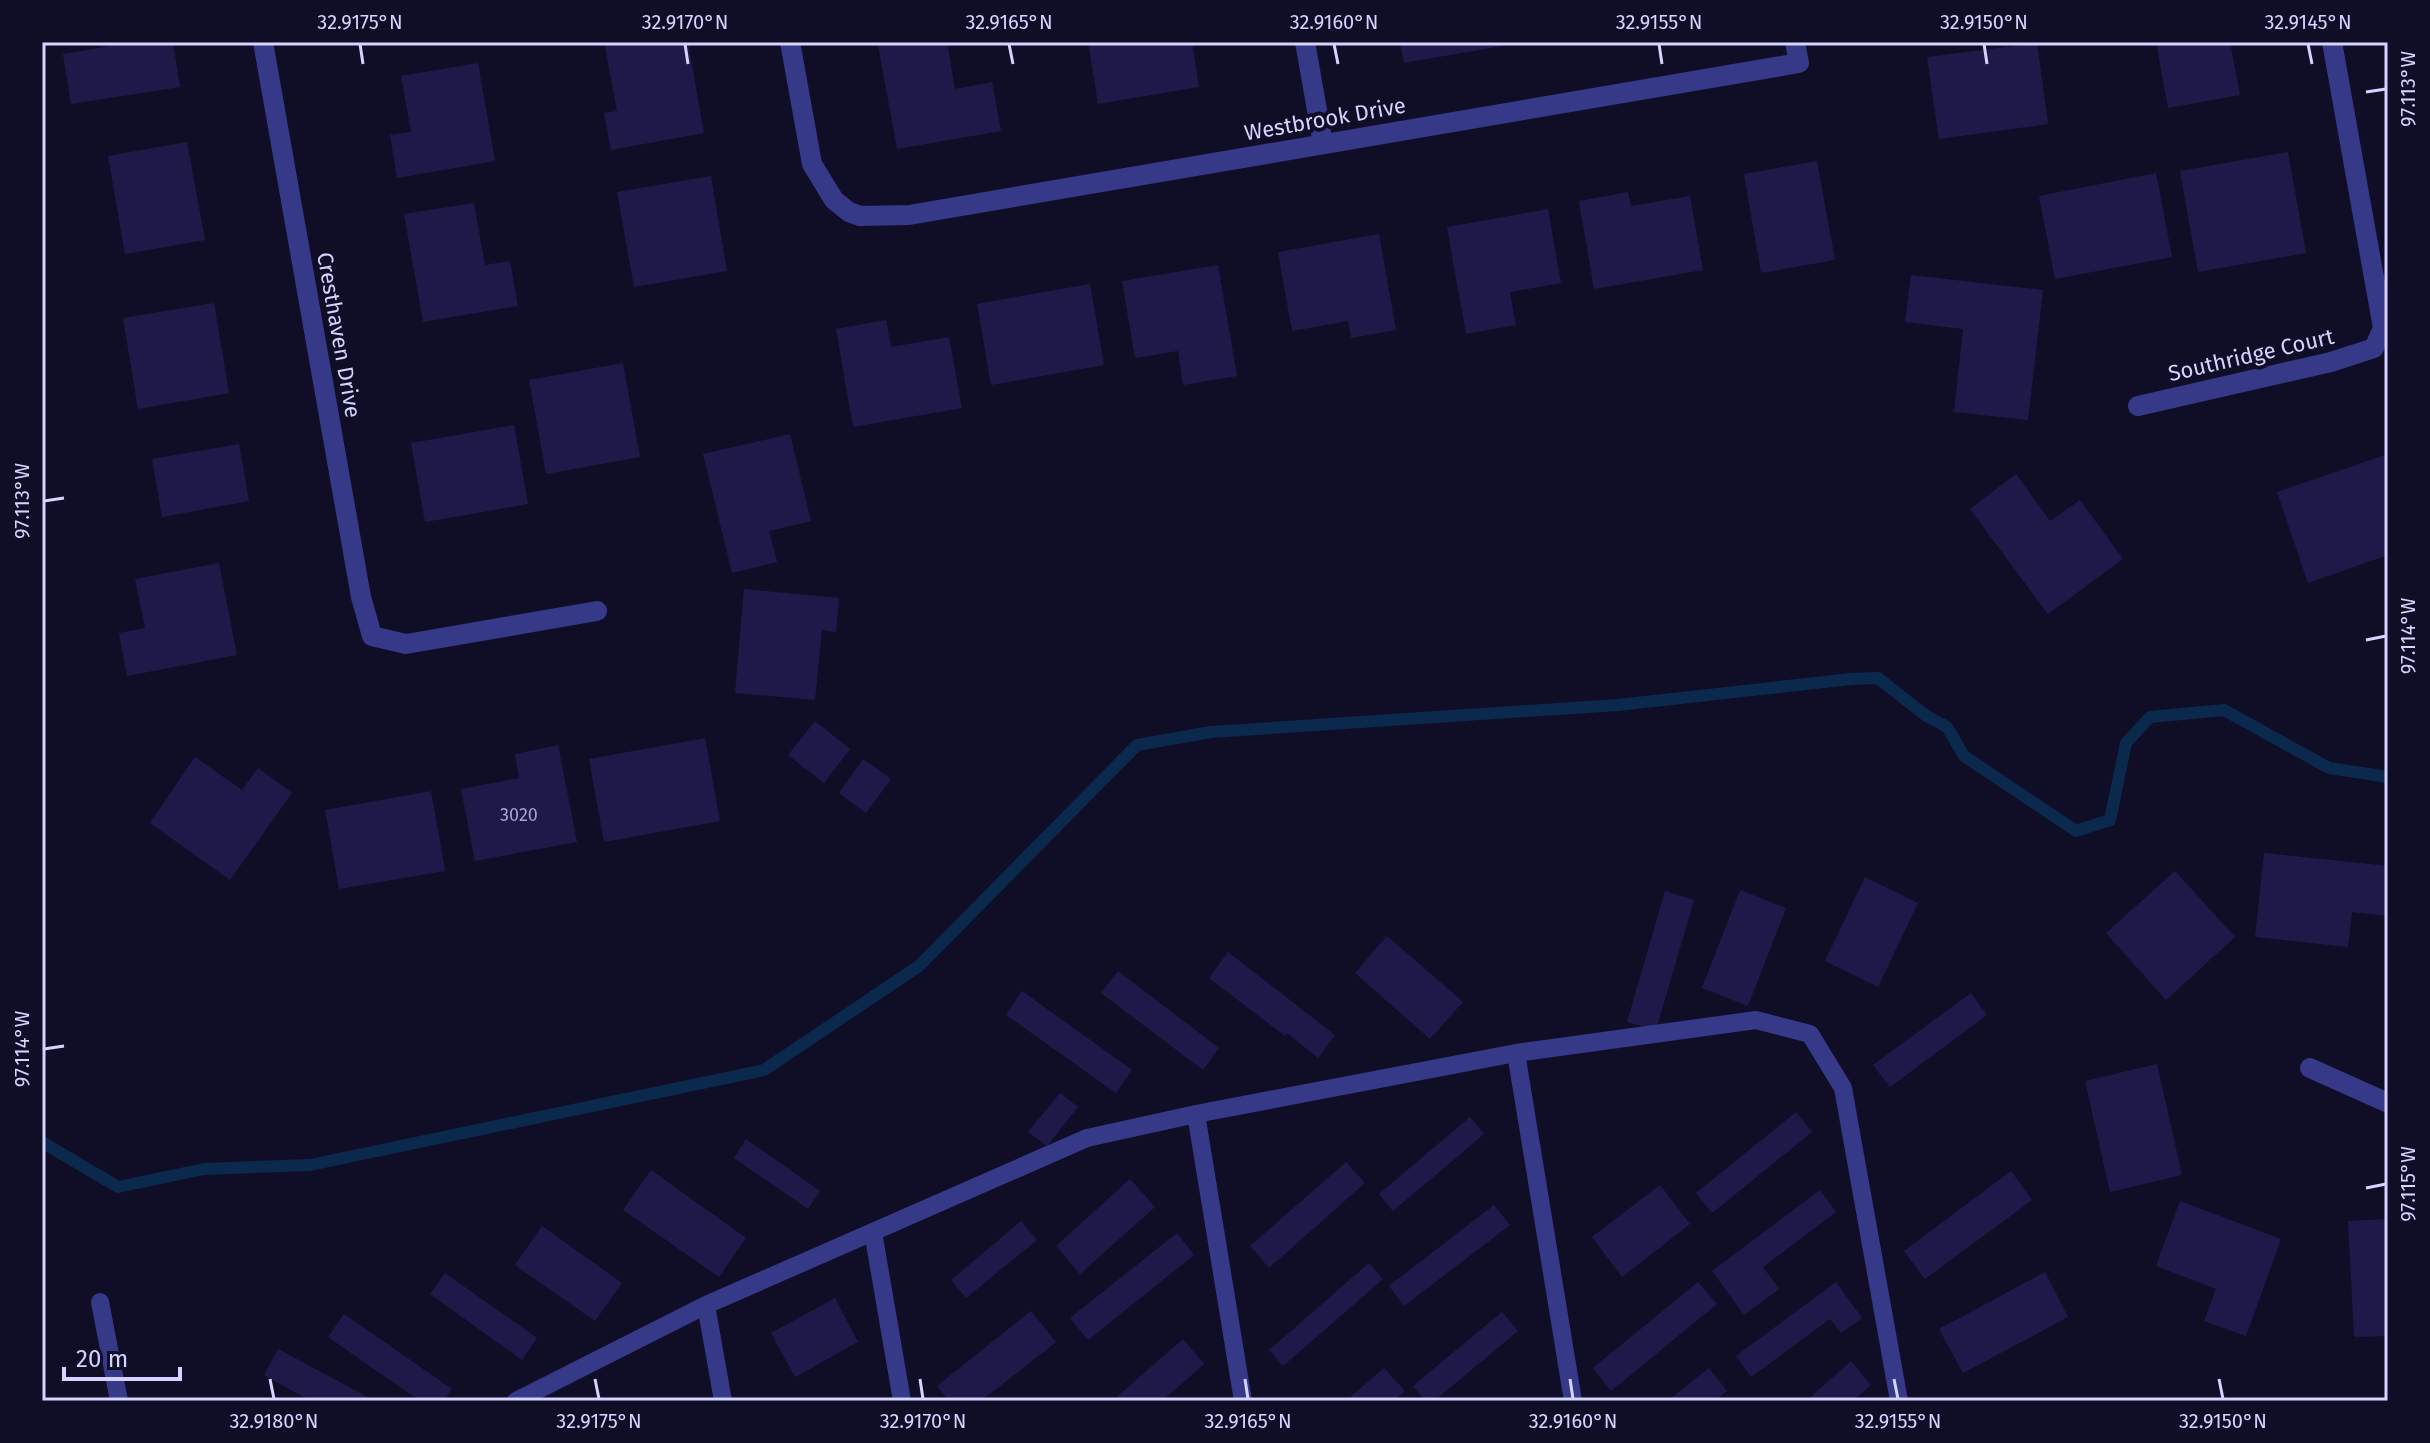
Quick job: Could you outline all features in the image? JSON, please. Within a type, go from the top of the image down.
[{"type":"street","name":"Cresthaven Drive","points":[[263,42],[361,597],[372,636],[406,644],[597,611]]},
{"type":"street","name":"Westbrook Drive","points":[[790,42],[812,164],[834,200],[860,216],[909,215],[1799,63],[1795,42]]},
{"type":"street","points":[[1305,42],[1323,144]]},
{"type":"street","name":"Southridge Court","points":[[2138,406],[2331,362],[2374,348],[2383,328],[2332,42]]},
{"type":"street","points":[[2310,1068],[2388,1103]]},
{"type":"lane","points":[[516,1401],[706,1305],[1087,1138],[1516,1053],[1756,1020],[1810,1034],[1843,1088],[1899,1401]]},
{"type":"lane","points":[[1516,1053],[1573,1401]]},
{"type":"lane","points":[[1196,1114],[1243,1401]]},
{"type":"lane","points":[[873,1232],[902,1401]]},
{"type":"lane","points":[[100,1302],[119,1401]]},
{"type":"lane","points":[[706,1305],[723,1401]]},
{"type":"building","points":[[104,42],[173,42],[180,87],[71,104],[63,54],[105,47]]},
{"type":"building","points":[[604,42],[688,42],[704,133],[611,150],[604,113],[617,111]]},
{"type":"building","points":[[947,42],[955,89],[992,82],[1001,131],[897,149],[878,45]]},
{"type":"building","points":[[1088,42],[1192,42],[1199,87],[1098,104]]},
{"type":"building","points":[[1400,42],[1513,42],[1513,44],[1404,63]]},
{"type":"building","points":[[2156,42],[2230,42],[2240,95],[2168,108]]},
{"type":"building","points":[[2037,43],[2048,124],[1939,139],[1927,57]]},
{"type":"building","points":[[478,63],[495,161],[397,178],[390,135],[411,132],[401,76]]},
{"type":"building","points":[[187,142],[205,240],[125,254],[108,156]]},
{"type":"building","points":[[2288,152],[2306,253],[2198,272],[2180,171]]},
{"type":"building","points":[[1817,161],[1835,260],[1761,273],[1744,174]]},
{"type":"building","points":[[2156,173],[2172,257],[2055,279],[2039,196]]},
{"type":"building","points":[[711,176],[727,271],[634,287],[617,192]]},
{"type":"building","points":[[1628,192],[1631,206],[1690,196],[1703,270],[1594,289],[1579,201]]},
{"type":"building","points":[[474,203],[485,265],[510,261],[518,306],[423,322],[404,214]]},
{"type":"building","points":[[1548,209],[1561,283],[1510,292],[1516,325],[1466,334],[1447,227]]},
{"type":"building","points":[[1379,234],[1396,330],[1351,338],[1348,321],[1292,331],[1278,252]]},
{"type":"building","points":[[1218,265],[1237,376],[1183,385],[1178,351],[1135,358],[1122,281]]},
{"type":"building","points":[[1911,275],[2043,290],[2028,420],[1954,412],[1963,329],[1905,322]]},
{"type":"building","points":[[1090,284],[1104,365],[991,385],[977,304]]},
{"type":"building","points":[[214,303],[229,393],[138,409],[123,318]]},
{"type":"building","points":[[886,320],[891,347],[949,337],[962,408],[853,427],[836,329]]},
{"type":"building","points":[[623,363],[640,457],[546,474],[529,380]]},
{"type":"building","points":[[514,425],[528,504],[425,522],[411,443]]},
{"type":"building","points":[[790,434],[811,521],[769,531],[777,562],[732,573],[703,454]]},
{"type":"building","points":[[239,444],[249,501],[162,517],[152,459]]},
{"type":"building","points":[[2388,454],[2388,555],[2308,583],[2277,492]]},
{"type":"building","points":[[2016,474],[2050,521],[2080,500],[2123,559],[2048,614],[1970,509]]},
{"type":"building","points":[[219,563],[237,655],[127,676],[119,633],[145,628],[135,579]]},
{"type":"building","points":[[744,589],[839,598],[836,632],[822,630],[815,700],[735,693]]},
{"type":"building","points":[[815,721],[850,749],[824,783],[788,755]]},
{"type":"building","points":[[705,738],[720,821],[604,842],[589,759]]},
{"type":"building","points":[[558,745],[577,842],[475,861],[461,789],[519,778],[515,754]]},
{"type":"building","points":[[195,757],[242,790],[258,768],[292,793],[230,880],[150,823]]},
{"type":"building","points":[[863,759],[891,779],[866,813],[839,793]]},
{"type":"building","points":[[431,791],[445,871],[339,889],[325,810]]},
{"type":"building","points":[[2264,853],[2388,866],[2388,916],[2352,912],[2348,947],[2255,937]]},
{"type":"building","points":[[2175,871],[2235,937],[2166,1000],[2106,933]]},
{"type":"building","points":[[1865,877],[1918,903],[1878,987],[1825,961]]},
{"type":"building","points":[[1740,890],[1786,908],[1748,1006],[1702,988]]},
{"type":"building","points":[[1665,891],[1694,900],[1656,1030],[1627,1022]]},
{"type":"building","points":[[1387,936],[1463,1002],[1430,1039],[1355,973]]},
{"type":"building","points":[[1228,952],[1335,1035],[1318,1058],[1209,978]]},
{"type":"building","points":[[1118,971],[1219,1048],[1203,1070],[1101,993]]},
{"type":"building","points":[[1022,991],[1132,1070],[1116,1093],[1006,1015]]},
{"type":"building","points":[[1971,993],[1987,1015],[1890,1087],[1873,1065]]},
{"type":"building","points":[[2157,1064],[2182,1175],[2110,1192],[2085,1081]]},
{"type":"building","points":[[1060,1093],[1078,1107],[1047,1146],[1028,1132]]},
{"type":"building","points":[[1796,1112],[1812,1132],[1712,1213],[1696,1193]]},
{"type":"building","points":[[1470,1117],[1484,1134],[1393,1211],[1379,1194]]},
{"type":"building","points":[[746,1139],[820,1191],[808,1209],[734,1158]]},
{"type":"building","points":[[1346,1162],[1365,1183],[1269,1268],[1250,1246]]},
{"type":"building","points":[[651,1170],[746,1238],[719,1277],[623,1210]]},
{"type":"building","points":[[2011,1171],[2032,1200],[1925,1279],[1904,1251]]},
{"type":"building","points":[[1130,1179],[1155,1207],[1080,1274],[1056,1246]]},
{"type":"building","points":[[1660,1185],[1690,1224],[1622,1277],[1592,1237]]},
{"type":"building","points":[[1820,1190],[1836,1212],[1763,1267],[1779,1289],[1744,1315],[1712,1271]]},
{"type":"building","points":[[2180,1201],[2281,1239],[2246,1336],[2204,1321],[2216,1289],[2156,1266]]},
{"type":"building","points":[[1494,1205],[1510,1225],[1404,1306],[1389,1286]]},
{"type":"building","points":[[2388,1219],[2388,1336],[2354,1337],[2348,1221]]},
{"type":"building","points":[[1021,1221],[1037,1240],[966,1298],[951,1280]]},
{"type":"building","points":[[542,1226],[622,1283],[595,1321],[515,1265]]},
{"type":"building","points":[[1177,1233],[1194,1255],[1088,1340],[1070,1318]]},
{"type":"building","points":[[1369,1263],[1383,1279],[1283,1366],[1269,1350]]},
{"type":"building","points":[[2045,1272],[2068,1317],[1963,1373],[1939,1329]]},
{"type":"building","points":[[445,1273],[537,1338],[522,1360],[430,1294]]},
{"type":"building","points":[[1698,1282],[1717,1304],[1611,1391],[1593,1368]]},
{"type":"building","points":[[1836,1282],[1862,1318],[1841,1333],[1830,1319],[1751,1377],[1736,1356]]},
{"type":"building","points":[[835,1298],[858,1342],[795,1377],[771,1333]]},
{"type":"building","points":[[1031,1311],[1056,1342],[981,1401],[949,1401],[937,1386]]},
{"type":"building","points":[[1502,1312],[1518,1331],[1434,1401],[1425,1401],[1413,1386]]},
{"type":"building","points":[[344,1314],[452,1389],[444,1401],[420,1401],[328,1337]]},
{"type":"building","points":[[1183,1339],[1204,1364],[1162,1401],[1112,1401]]},
{"type":"building","points":[[278,1349],[375,1401],[311,1401],[264,1375]]},
{"type":"building","points":[[1851,1361],[1871,1385],[1853,1401],[1806,1401]]},
{"type":"building","points":[[1384,1368],[1405,1391],[1393,1401],[1346,1401]]},
{"type":"building","points":[[1709,1368],[1727,1391],[1714,1401],[1667,1401]]},
{"type":"waterway","points":[[42,1142],[118,1187],[204,1169],[310,1165],[764,1070],[919,966],[1137,745],[1211,732],[1618,705],[1878,678],[1925,715],[1947,727],[1964,756],[2076,831],[2110,820],[2126,743],[2150,717],[2224,710],[2329,768],[2388,777]]}]
